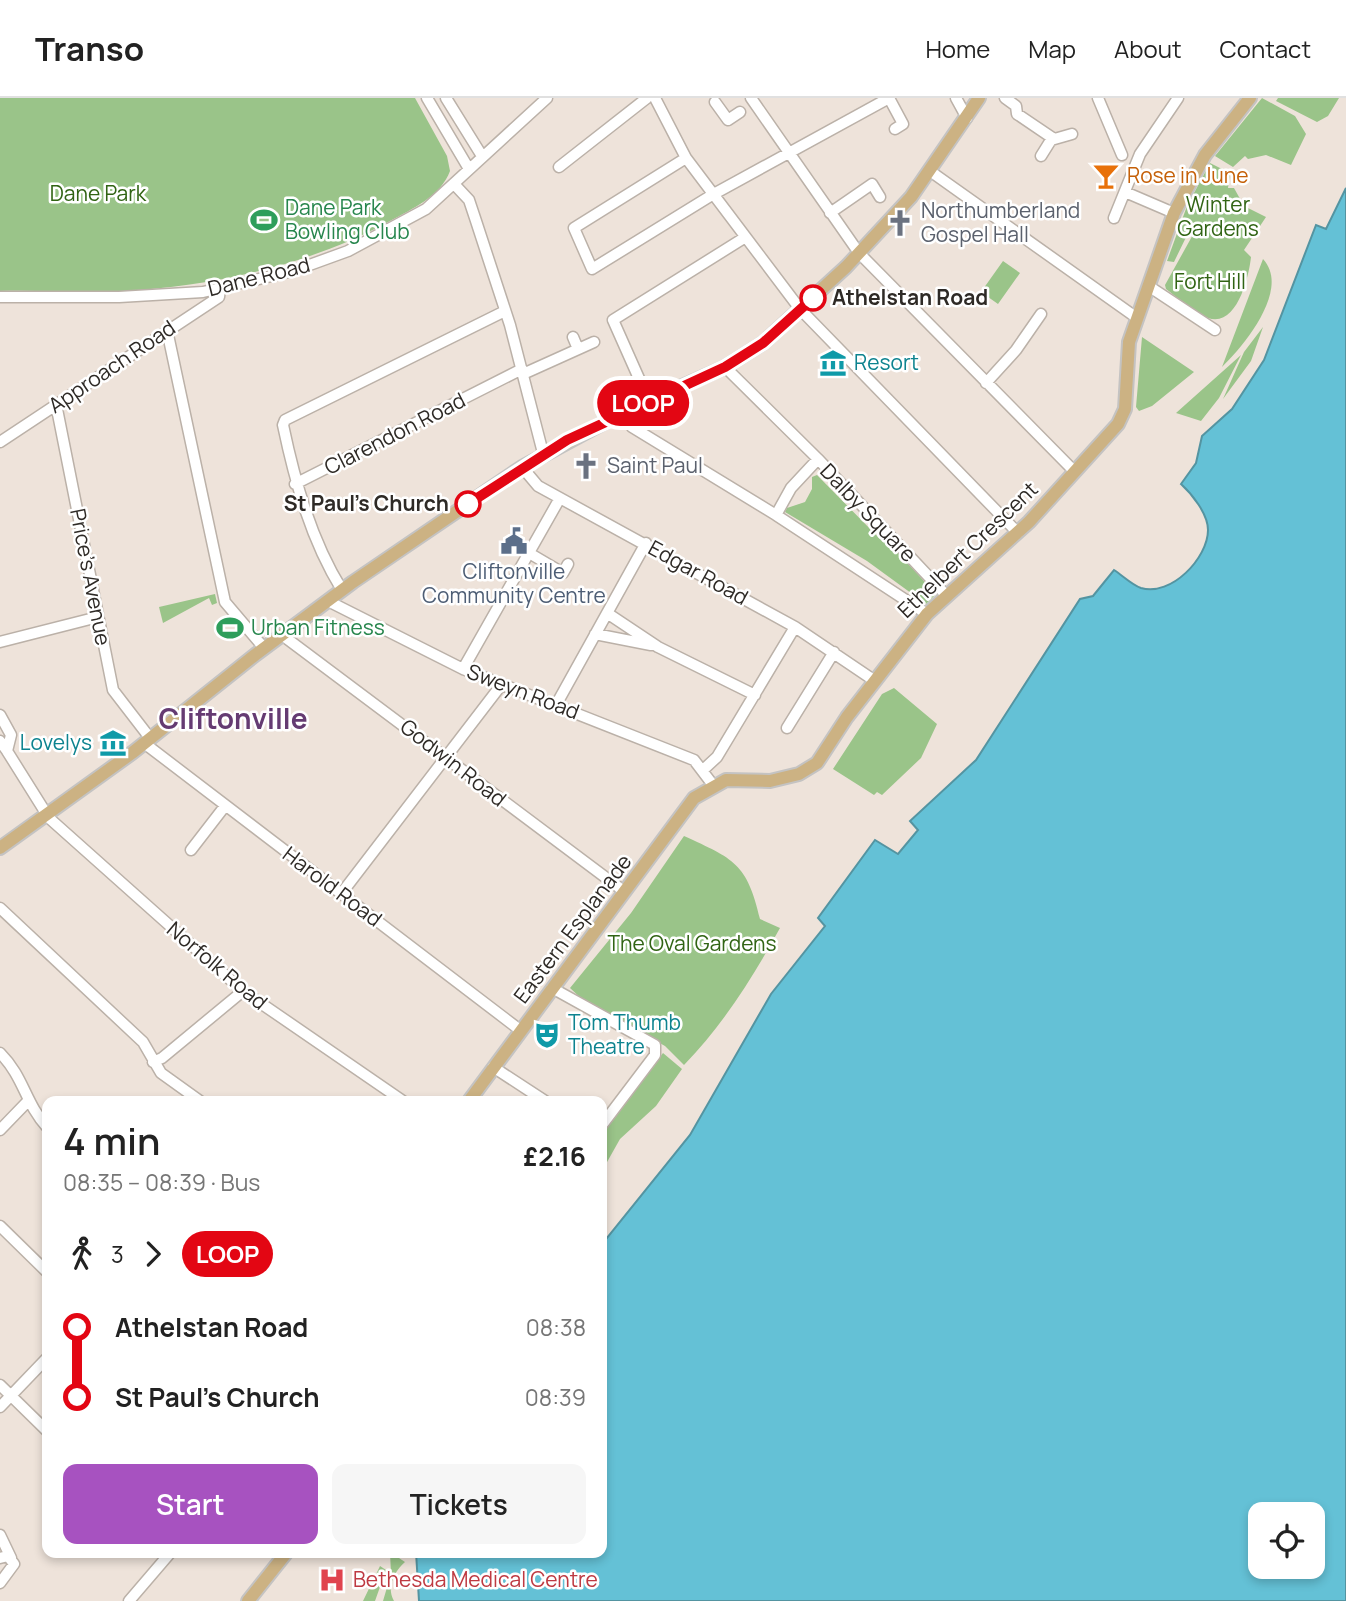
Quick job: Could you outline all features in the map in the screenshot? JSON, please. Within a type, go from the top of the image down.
[{"type":"main road","points":[[0,848],[147,740],[342,590],[543,453],[622,413],[725,367],[763,343],[859,253],[930,172],[979,98]]},
{"type":"main road","name":"Ethelbert Crescent","points":[[713,785],[734,779],[764,781],[810,769],[824,756],[847,717],[927,614],[1018,533],[1124,413],[1129,342],[1174,213],[1205,155],[1250,98]]},
{"type":"main road","name":"Eastern Esplanade","points":[[472,1096],[694,798],[713,785]]},
{"type":"main road","points":[[248,1601],[282,1558]]},
{"type":"street","points":[[428,98],[469,169]]},
{"type":"street","points":[[446,98],[482,156]]},
{"type":"street","name":"Dane Road","points":[[0,297],[119,297],[220,289],[275,277],[348,251],[426,209],[547,98]]},
{"type":"street","points":[[559,167],[647,98]]},
{"type":"street","points":[[655,98],[686,158],[800,309],[1018,533]]},
{"type":"street","points":[[686,158],[574,228],[592,269],[712,195],[889,98],[903,124],[895,129]]},
{"type":"street","points":[[956,98],[967,118]]},
{"type":"street","points":[[1005,98],[1016,106],[1017,114],[1054,139]]},
{"type":"street","points":[[1098,98],[1122,155]]},
{"type":"street","points":[[1114,218],[1140,154],[1178,98]]},
{"type":"street","points":[[715,102],[728,120],[750,103],[859,253],[1074,471]]},
{"type":"street","points":[[1041,156],[1054,139],[1072,134]]},
{"type":"street","points":[[930,172],[1137,318]]},
{"type":"street","points":[[454,184],[469,200],[523,372],[543,453]]},
{"type":"street","points":[[830,213],[872,184],[880,197]]},
{"type":"street","points":[[1125,192],[1174,213]]},
{"type":"street","points":[[649,401],[613,320],[744,238]]},
{"type":"street","points":[[1150,287],[1215,330]]},
{"type":"street","name":"Approach Road","points":[[0,442],[219,297],[220,289]]},
{"type":"street","points":[[342,590],[295,484],[283,425],[289,415],[505,311]]},
{"type":"street","points":[[985,383],[1016,350],[1041,314]]},
{"type":"street","points":[[167,330],[225,602],[264,648]]},
{"type":"street","points":[[573,337],[578,349]]},
{"type":"street","name":"Clarendon Road","points":[[295,484],[523,372],[594,342]]},
{"type":"street","points":[[725,367],[818,459]]},
{"type":"street","name":"Price's Avenue","points":[[55,404],[113,690],[147,740]]},
{"type":"street","points":[[622,413],[632,427],[776,515]]},
{"type":"street","name":"Dalby Square","points":[[927,614],[776,515],[791,488],[818,459],[946,595]]},
{"type":"street","name":"Edgar Road","points":[[522,467],[538,485],[795,627],[874,681]]},
{"type":"street","points":[[463,669],[560,498]]},
{"type":"street","points":[[556,705],[646,543]]},
{"type":"street","points":[[529,553],[563,573],[568,564]]},
{"type":"street","name":"Sweyn Road","points":[[328,601],[463,669],[694,760],[704,769]]},
{"type":"street","points":[[607,613],[658,647],[755,695]]},
{"type":"street","points":[[0,642],[98,617]]},
{"type":"street","points":[[713,785],[704,769],[717,757],[795,627]]},
{"type":"street","points":[[595,634],[658,647]]},
{"type":"street","name":"Godwin Road","points":[[282,635],[625,892]]},
{"type":"street","points":[[788,728],[834,652]]},
{"type":"street","points":[[341,894],[502,684]]},
{"type":"street","points":[[0,715],[11,734],[7,751]]},
{"type":"street","name":"Norfolk Road","points":[[0,740],[46,813],[80,847],[243,991],[396,1096]]},
{"type":"street","name":"Harold Road","points":[[147,740],[225,806],[520,1030]]},
{"type":"street","points":[[191,850],[225,806]]},
{"type":"street","points":[[0,908],[143,1041],[153,1062],[162,1073],[193,1096]]},
{"type":"street","points":[[552,988],[655,1045],[655,1055],[607,1118]]},
{"type":"street","points":[[153,1062],[162,1058],[243,991]]},
{"type":"street","points":[[0,1053],[19,1074],[29,1100],[42,1120]]},
{"type":"street","points":[[493,1067],[537,1096]]},
{"type":"street","points":[[0,1130],[29,1100]]},
{"type":"street","points":[[0,1226],[42,1267]]},
{"type":"street","points":[[0,1407],[42,1363]]},
{"type":"street","points":[[0,1385],[42,1426]]},
{"type":"street","points":[[0,1535],[6,1558],[13,1567],[0,1583]]},
{"type":"street","points":[[129,1601],[166,1558]]},
{"type":"green space","name":"Dane Park","points":[[0,98],[415,98],[447,156],[450,171],[433,195],[390,221],[327,250],[261,271],[192,284],[108,292],[0,291]]},
{"type":"green space","name":"Winter Gardens","points":[[1262,98],[1295,116],[1306,134],[1291,165],[1266,155],[1248,159],[1245,156],[1233,167],[1215,156]]},
{"type":"green space","points":[[1278,98],[1339,98],[1328,116],[1317,122],[1276,101]]},
{"type":"green space","name":"Fort Hill","points":[[1210,163],[1230,173],[1228,188],[1234,188],[1244,206],[1266,217],[1244,250],[1251,257],[1240,298],[1227,315],[1218,319],[1208,318],[1197,312],[1166,289],[1165,285],[1195,231],[1191,227],[1174,262],[1167,261],[1187,206]]},
{"type":"green space","points":[[1263,259],[1270,271],[1272,286],[1268,301],[1252,332],[1222,367]]},
{"type":"green space","points":[[1003,261],[1020,273],[998,304],[981,292]]},
{"type":"green space","points":[[1263,327],[1251,361],[1223,399],[1244,352]]},
{"type":"green space","points":[[1142,337],[1194,372],[1152,406],[1139,411],[1136,407]]},
{"type":"green space","points":[[1241,355],[1219,398],[1201,421],[1176,413]]},
{"type":"green space","points":[[817,475],[883,542],[887,541],[936,594],[926,604],[867,561],[785,512],[787,508],[805,502],[812,489],[812,477]]},
{"type":"green space","points":[[215,594],[217,603],[212,605],[209,598],[163,623],[159,607]]},
{"type":"green space","points":[[894,688],[937,724],[921,758],[882,795],[877,792],[874,795],[833,769],[882,694]]},
{"type":"green space","name":"The Oval Gardens","points":[[684,836],[736,865],[750,886],[760,919],[780,928],[736,1000],[712,1034],[684,1065],[665,1046],[584,1001],[570,988],[631,913]]},
{"type":"green space","points":[[663,1053],[682,1069],[656,1106],[620,1139],[607,1162],[607,1126]]},
{"type":"green space","points":[[390,1558],[399,1558],[405,1562],[392,1580],[394,1601],[383,1601],[391,1574]]},
{"type":"green space","points":[[380,1566],[386,1570],[375,1601],[363,1601]]},
{"type":"water","points":[[1346,188],[1346,1601],[419,1601],[416,1558],[607,1558],[607,1238],[690,1135],[771,994],[825,926],[818,918],[875,840],[898,854],[918,830],[910,821],[976,760],[1080,599],[1093,596],[1114,570],[1138,587],[1152,589],[1175,581],[1195,563],[1206,541],[1207,524],[1199,505],[1181,484],[1196,463],[1202,436],[1232,409],[1264,360],[1316,225],[1326,229]]},
{"type":"bus line","name":"LOOP","points":[[468,504],[543,453],[567,440],[725,367],[751,352],[813,298]]},
{"type":"place","name":"Rose in June","points":[[1106,176]]},
{"type":"place","name":"Dane Park Bowling Club","points":[[264,220]]},
{"type":"place","name":"Northumberland Gospel Hall","points":[[900,223]]},
{"type":"place","name":"Athelstan Road","points":[[813,298]]},
{"type":"place","name":"Resort","points":[[833,363]]},
{"type":"place","name":"Saint Paul","points":[[586,466]]},
{"type":"place","name":"St Paul's Church","points":[[468,504]]},
{"type":"place","name":"Cliftonville Community Centre","points":[[514,541]]},
{"type":"place","name":"Urban Fitness","points":[[230,628]]},
{"type":"place","name":"Lovelys","points":[[113,743]]},
{"type":"place","name":"Tom Thumb Theatre","points":[[547,1035]]},
{"type":"place","name":"Bethesda Medical Centre","points":[[332,1580]]},
{"type":"district","name":"Cliftonville","points":[[233,719]]}]
